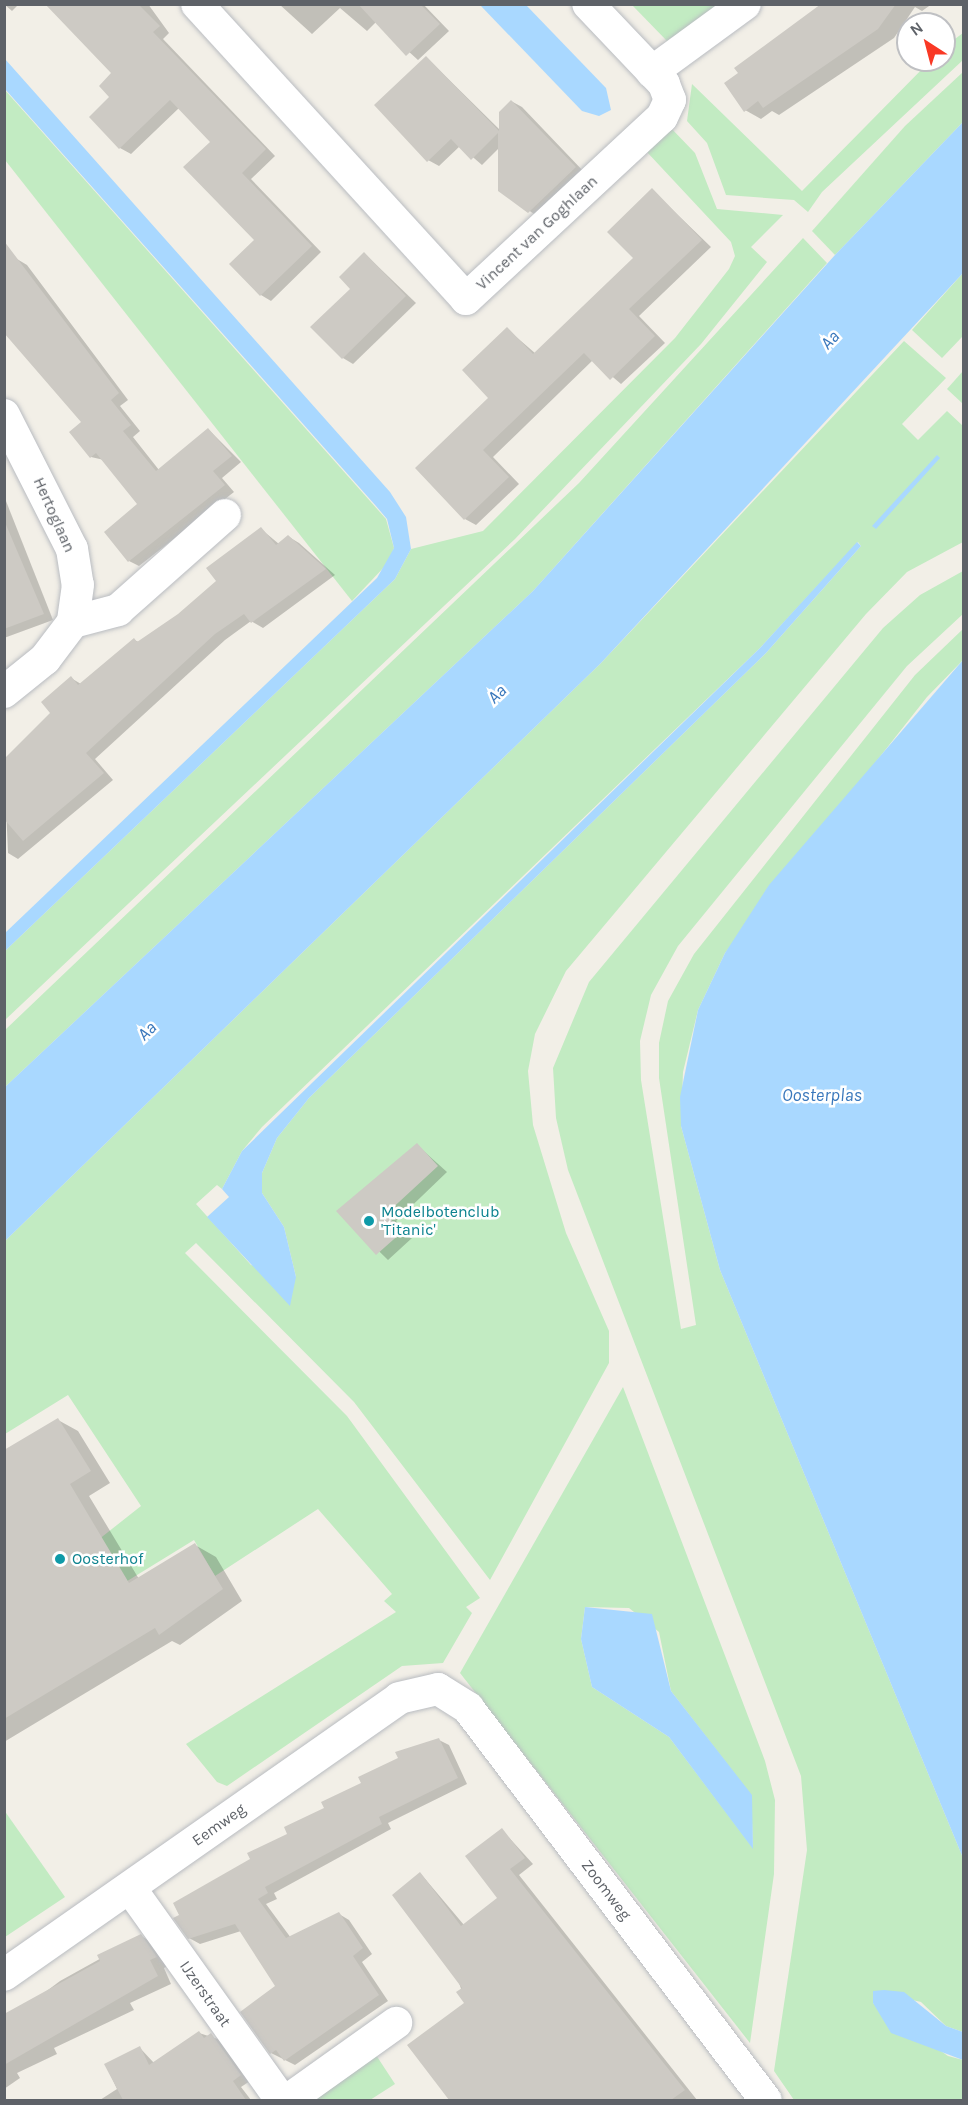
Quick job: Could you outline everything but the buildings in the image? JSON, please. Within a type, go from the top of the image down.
[{"type":"street","name":"Vincent van Goghlaan","points":[[196,4],[466,299],[662,117],[670,100],[652,72],[594,6]]},
{"type":"street","points":[[652,72],[745,4]]},
{"type":"street","name":"Hertoglaan","points":[[4,415],[72,549],[78,585],[73,622],[45,659],[4,692]]},
{"type":"street","points":[[73,622],[118,610],[225,515]]},
{"type":"street","name":"Eemweg","points":[[4,1976],[399,1698],[438,1689]]},
{"type":"street","name":"Zoomweg","points":[[438,1689],[468,1708],[766,2100]]},
{"type":"street","name":"IJzerstraat","points":[[130,1887],[281,2100]]},
{"type":"street","points":[[288,2100],[396,2024]]},
{"type":"green space","points":[[632,5],[722,5],[667,41]]},
{"type":"green space","points":[[963,33],[963,60],[956,67],[956,38]]},
{"type":"green space","points":[[919,72],[950,72],[822,192],[808,212],[794,200],[726,195],[707,143],[687,121],[692,84],[802,191]]},
{"type":"green space","points":[[963,72],[963,122],[835,255],[812,231],[905,126]]},
{"type":"green space","points":[[4,89],[386,519],[394,548],[387,564],[352,601],[5,160]]},
{"type":"green space","points":[[669,126],[695,153],[717,209],[783,215],[751,247],[767,262],[701,344],[515,539],[5,1020],[5,951],[395,579],[411,549],[483,531],[675,338],[729,269],[735,256],[731,242],[646,151]]},
{"type":"green space","points":[[803,238],[827,263],[533,591],[5,1087],[5,1030],[579,483]]},
{"type":"green space","points":[[963,273],[963,336],[942,358],[912,330]]},
{"type":"green space","points":[[904,341],[946,378],[902,424],[918,440],[947,411],[963,426],[963,542],[907,572],[866,614],[566,971],[535,1034],[528,1071],[533,1125],[566,1233],[609,1331],[609,1363],[490,1580],[354,1402],[196,1243],[185,1253],[347,1416],[480,1598],[466,1607],[472,1613],[443,1663],[402,1666],[227,1786],[217,1782],[186,1744],[396,1612],[384,1601],[392,1594],[318,1509],[215,1576],[194,1540],[124,1583],[98,1540],[141,1506],[68,1395],[5,1434],[5,1241],[601,663]],"holes":[[[858,542],[861,546],[766,653],[309,1098],[277,1138],[262,1173],[262,1193],[284,1227],[296,1277],[251,1265],[196,1204],[217,1185],[222,1189],[242,1151],[262,1127],[760,648]]]},
{"type":"green space","points":[[963,371],[963,404],[947,389]]},
{"type":"green space","points":[[963,571],[963,614],[907,666],[678,946],[651,995],[640,1041],[641,1080],[681,1329],[696,1325],[659,1078],[659,1043],[668,1001],[694,954],[915,675],[963,629],[963,660],[927,697],[725,953],[698,1010],[683,1072],[681,1126],[720,1270],[963,1858],[963,2032],[946,2026],[921,2002],[874,1991],[873,2003],[948,2056],[963,2060],[963,2100],[794,2100],[774,2071],[807,1850],[801,1776],[568,1170],[556,1118],[553,1068],[589,982],[883,628],[920,595]]},
{"type":"green space","points":[[623,1387],[765,1761],[775,1800],[774,1874],[750,2043],[460,1673]],"holes":[[[585,1607],[629,1608],[659,1632],[671,1691],[751,1795],[753,1848],[669,1737],[592,1687],[581,1639]]]},
{"type":"green space","points":[[4,1810],[65,1897],[5,1937],[4,1937]]},
{"type":"green space","points":[[374,2052],[395,2084],[370,2100],[306,2100]]},
{"type":"water","points":[[480,5],[526,5],[606,88],[611,110],[599,116],[582,111]]},
{"type":"water","points":[[5,59],[390,492],[406,517],[411,549],[395,579],[5,951],[5,933],[377,578],[394,548],[387,519],[376,506],[5,89]]},
{"type":"water","name":"Aa","points":[[963,122],[963,273],[601,663],[5,1241],[5,1087],[533,591],[835,255]]},
{"type":"water","points":[[937,455],[940,458],[876,529],[872,526]]},
{"type":"water","points":[[857,542],[861,546],[766,653],[309,1098],[277,1138],[262,1173],[262,1193],[284,1227],[296,1277],[290,1306],[207,1217],[229,1197],[222,1189],[242,1151],[760,648]]},
{"type":"water","name":"Oosterplas","points":[[963,660],[963,1858],[720,1270],[681,1126],[680,1097],[698,1010],[725,953],[769,885]]},
{"type":"water","points":[[585,1607],[652,1614],[671,1691],[752,1795],[753,1849],[669,1737],[592,1687],[581,1639]]},
{"type":"water","points":[[873,1991],[904,1992],[946,2026],[963,2032],[963,2060],[891,2033],[873,2003]]},
{"type":"place","name":"Modelbotenclub 'Titanic'","points":[[369,1221]]},
{"type":"place","name":"Oosterhof","points":[[60,1559]]}]
